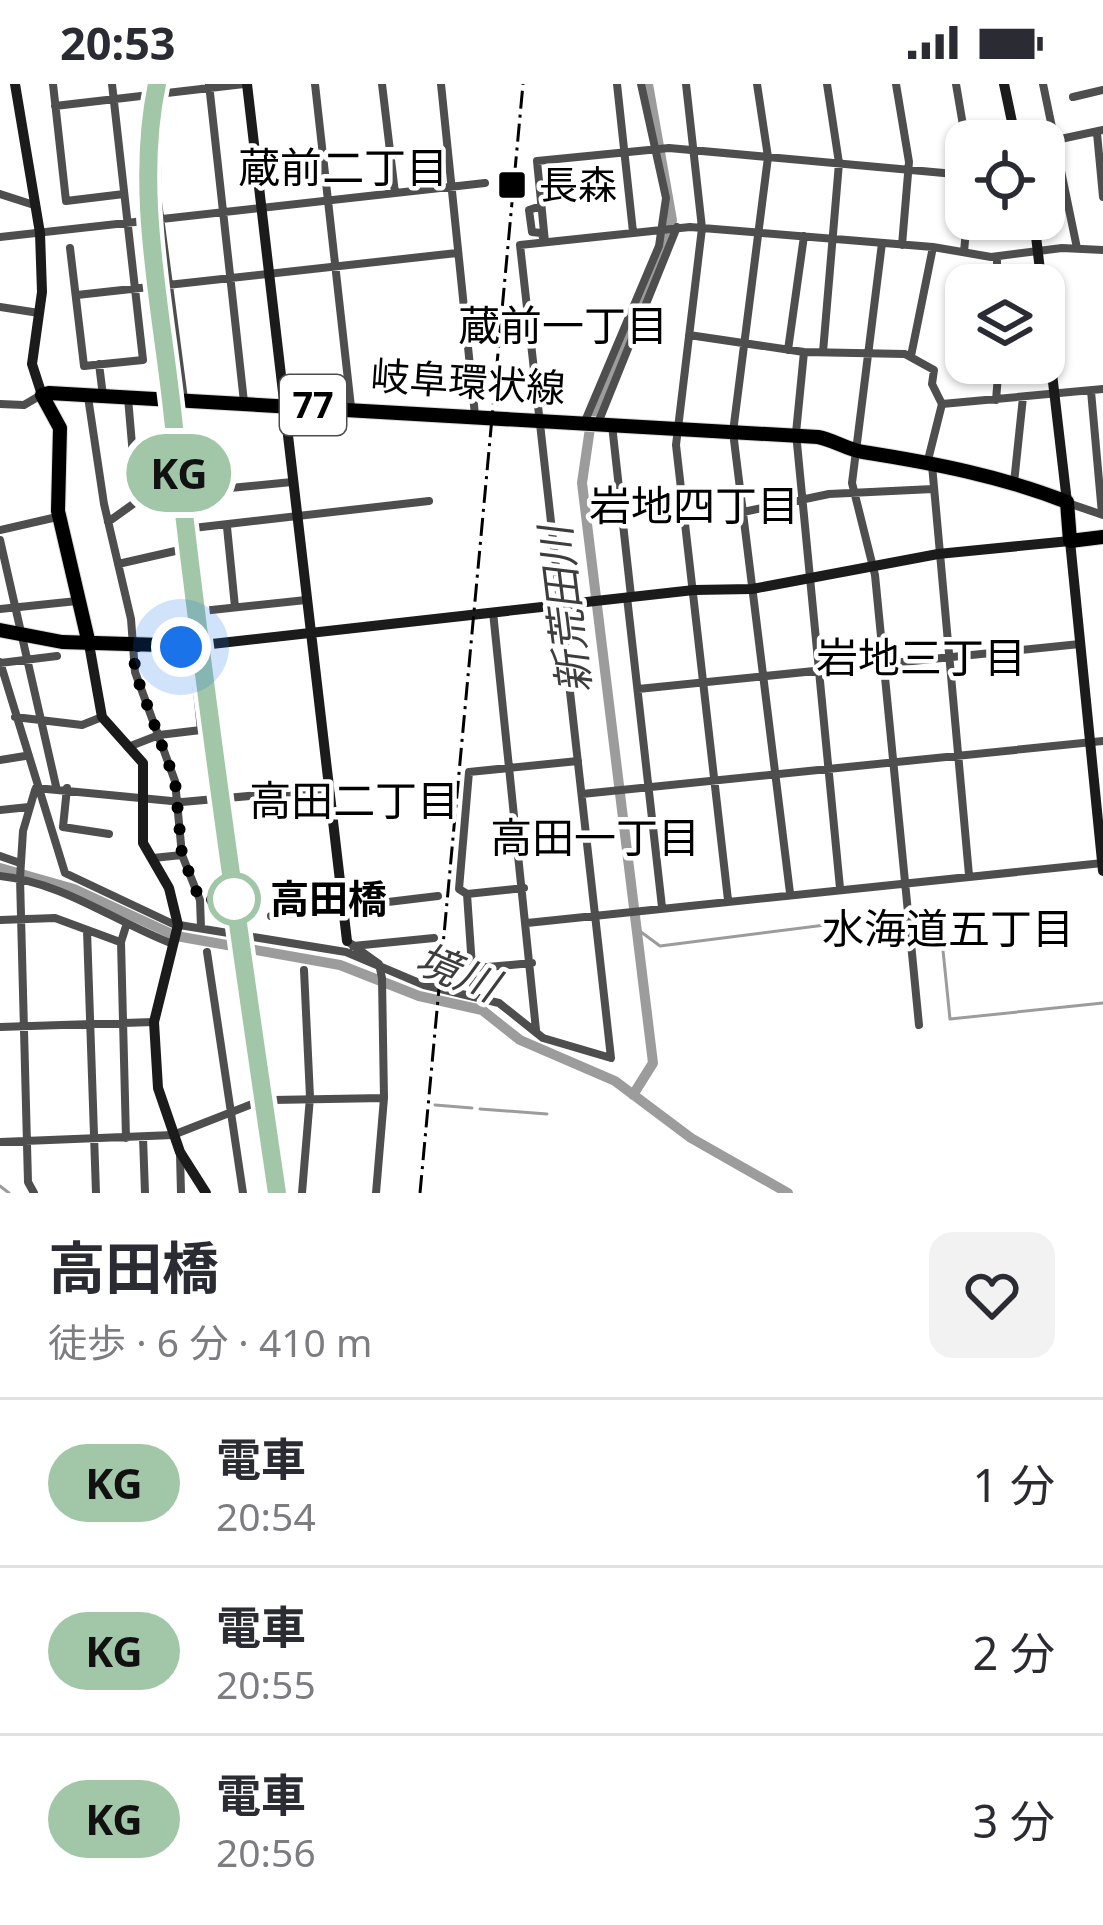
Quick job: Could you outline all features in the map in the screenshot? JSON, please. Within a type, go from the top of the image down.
[{"type":"main road","name":"岐阜環状線","points":[[42,395],[284,403],[826,438],[854,450],[930,461],[1014,483],[1067,502]]},
{"type":"main road","points":[[42,395],[59,428],[59,517],[75,569],[77,601],[89,644]]},
{"type":"main road","points":[[1067,502],[1070,541],[1103,537]]},
{"type":"main road","points":[[0,630],[89,644],[194,646]]},
{"type":"street","points":[[0,404],[24,405],[42,395],[32,364],[39,313],[40,233],[15,84]]},
{"type":"street","points":[[53,84],[66,201],[124,194]]},
{"type":"street","points":[[70,248],[84,366],[143,360],[112,84]]},
{"type":"street","points":[[147,84],[148,96]]},
{"type":"street","points":[[55,106],[148,96],[164,89],[246,84],[341,908],[350,944],[380,966],[384,1098],[376,1193]]},
{"type":"street","points":[[314,84],[350,407]]},
{"type":"street","points":[[382,84],[395,193]]},
{"type":"street","points":[[441,84],[475,416]]},
{"type":"street","points":[[617,84],[633,232]]},
{"type":"street","points":[[641,84],[669,228],[598,423],[629,597],[662,907]]},
{"type":"street","points":[[686,84],[702,228],[676,429],[728,900]]},
{"type":"street","points":[[757,84],[768,157],[733,433],[790,893]]},
{"type":"street","points":[[823,352],[839,163],[826,84]]},
{"type":"street","points":[[896,84],[909,170],[902,245]]},
{"type":"street","points":[[956,84],[962,120]]},
{"type":"street","points":[[1004,84],[1012,120]]},
{"type":"street","points":[[1043,84],[1051,120]]},
{"type":"street","points":[[210,86],[244,402]]},
{"type":"street","points":[[128,747],[159,735],[201,730],[184,548],[170,286],[159,220],[157,134],[164,89]]},
{"type":"street","points":[[1073,97],[1103,90]]},
{"type":"street","points":[[1065,138],[1100,132],[1103,197]]},
{"type":"street","points":[[545,242],[537,161],[669,148],[945,173]]},
{"type":"street","points":[[0,237],[485,183]]},
{"type":"street","points":[[1065,193],[1077,248]]},
{"type":"street","points":[[0,194],[34,206]]},
{"type":"street","points":[[0,876],[63,889],[126,926],[176,935],[202,928],[346,952],[424,985],[499,1003],[543,1038],[611,1058],[520,245],[702,228],[997,256],[1103,250]]},
{"type":"street","points":[[788,350],[804,236]]},
{"type":"street","points":[[964,252],[965,240]]},
{"type":"street","points":[[1038,240],[1067,502],[1103,515],[1091,390]]},
{"type":"street","points":[[882,243],[854,450],[853,495],[873,566],[919,1025]]},
{"type":"street","points":[[911,356],[933,247]]},
{"type":"street","points":[[76,295],[457,253]]},
{"type":"street","points":[[997,256],[997,264]]},
{"type":"street","points":[[0,308],[39,313]]},
{"type":"street","points":[[689,334],[804,352],[911,356],[932,366],[941,404],[930,461],[932,490],[969,875]]},
{"type":"street","points":[[804,352],[797,437],[840,888]]},
{"type":"street","points":[[99,364],[95,396],[107,522],[134,646],[135,672],[178,802],[182,855],[200,900],[202,928]]},
{"type":"street","points":[[996,400],[997,384]]},
{"type":"street","points":[[941,404],[1103,388]]},
{"type":"street","points":[[128,397],[133,456]]},
{"type":"street","points":[[1014,483],[1023,397]]},
{"type":"street","points":[[107,522],[142,497],[292,482]]},
{"type":"street","points":[[742,512],[802,500],[932,490]]},
{"type":"street","points":[[184,493],[193,528],[202,611],[305,599]]},
{"type":"street","points":[[193,528],[429,501]]},
{"type":"street","points":[[0,530],[59,517]]},
{"type":"street","points":[[227,527],[235,607]]},
{"type":"street","points":[[0,540],[41,721],[62,787],[63,827],[109,833]]},
{"type":"street","points":[[194,646],[694,590],[752,589],[938,554],[1070,541],[1096,741],[1103,865],[527,922]]},
{"type":"street","points":[[118,564],[184,548]]},
{"type":"street","points":[[0,610],[77,601]]},
{"type":"street","points":[[493,612],[536,1030]]},
{"type":"street","points":[[89,644],[102,717],[143,763],[142,843],[170,888],[176,935],[154,1022],[158,1088],[180,1152],[206,1193]]},
{"type":"street","points":[[638,689],[1080,644]]},
{"type":"street","points":[[57,656],[0,663],[61,870],[176,935]]},
{"type":"street","points":[[15,717],[82,724],[102,717]]},
{"type":"street","points":[[581,794],[1096,741]]},
{"type":"street","points":[[0,760],[25,756]]},
{"type":"street","points":[[524,888],[467,894],[459,889],[469,772],[578,760]]},
{"type":"street","points":[[36,788],[178,802],[327,789]]},
{"type":"street","points":[[34,1193],[28,1182],[20,863],[36,788]]},
{"type":"street","points":[[0,810],[29,807]]},
{"type":"street","points":[[151,858],[182,855]]},
{"type":"street","points":[[0,856],[20,863]]},
{"type":"street","points":[[467,894],[476,968],[474,996]]},
{"type":"street","points":[[271,916],[438,896]]},
{"type":"street","points":[[0,920],[55,917],[121,942]]},
{"type":"street","points":[[126,926],[121,942],[126,1138]]},
{"type":"street","points":[[87,930],[97,1193]]},
{"type":"street","points":[[350,944],[434,938]]},
{"type":"street","points":[[207,952],[243,1193]]},
{"type":"street","points":[[476,968],[532,963]]},
{"type":"street","points":[[302,1193],[310,1097],[304,970]]},
{"type":"street","points":[[0,1027],[154,1022]]},
{"type":"street","points":[[272,1100],[384,1098]]},
{"type":"street","points":[[0,1142],[173,1135],[260,1101]]},
{"type":"street","points":[[143,1137],[145,1193]]},
{"type":"street","points":[[180,1152],[181,1193]]},
{"type":"waterway","name":"新荒田川","points":[[633,1095],[653,1063],[582,483],[590,428],[672,220],[648,84]]},
{"type":"waterway","name":"境川","points":[[0,868],[74,889],[176,936],[340,965],[419,996],[482,1010],[520,1040],[615,1081],[691,1138],[788,1193]]},
{"type":"waterway","name":"新荒田川","points":[[913,914],[939,911],[950,1019],[1103,1003]]},
{"type":"waterway","name":"新荒田川","points":[[637,929],[660,946],[904,915]]},
{"type":"waterway","points":[[435,1105],[472,1108]]},
{"type":"waterway","points":[[480,1109],[547,1114]]},
{"type":"waterway","points":[[0,1186],[9,1193]]},
{"type":"railway","points":[[160,84],[152,136],[153,204],[209,711],[280,1193]]},
{"type":"railway","points":[[420,1193],[523,84]]},
{"type":"train","name":"KG","points":[[157,84],[148,186],[165,345],[210,736],[277,1193]]},
{"type":"place","name":"長森","points":[[512,185]]},
{"type":"place","name":"高田橋","points":[[234,899]]},
{"type":"district","name":"蔵前二丁目","points":[[343,168]]},
{"type":"district","name":"蔵前一丁目","points":[[563,326]]},
{"type":"district","name":"岩地四丁目","points":[[694,506]]},
{"type":"district","name":"岩地三丁目","points":[[921,658]]},
{"type":"district","name":"高田二丁目","points":[[354,801]]},
{"type":"district","name":"高田一丁目","points":[[595,838]]},
{"type":"district","name":"水海道五丁目","points":[[948,929]]},
{"type":"route","points":[[181,647],[134,646],[135,672],[175,781],[182,855],[200,900],[234,899]]}]
